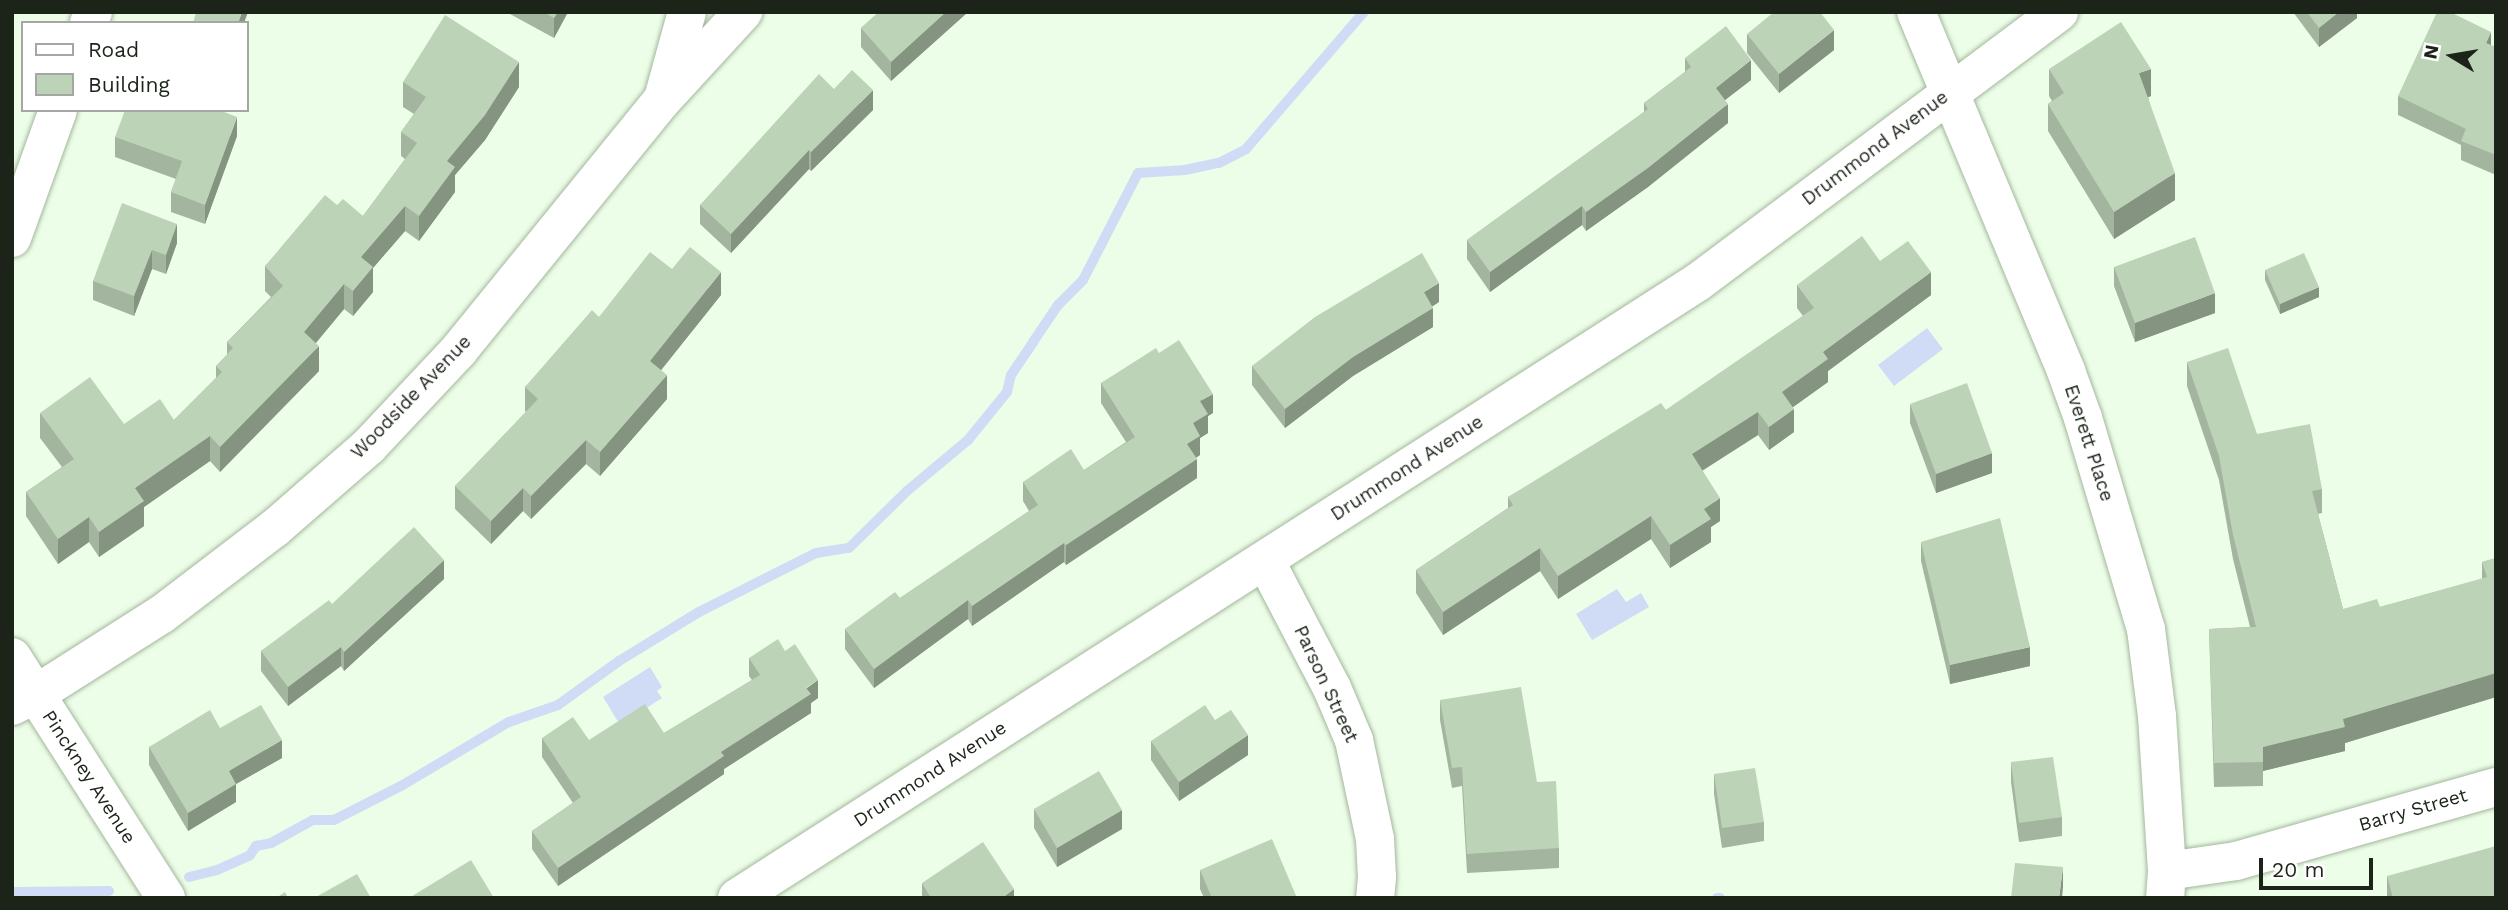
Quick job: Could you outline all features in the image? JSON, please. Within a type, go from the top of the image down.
[{"type":"street","name":"Woodside Avenue","points":[[24,700],[162,614],[275,528],[369,446],[459,350],[663,99],[687,12]]},
{"type":"street","points":[[663,99],[743,12]]},
{"type":"street","name":"Everett Place","points":[[1916,12],[2076,398],[2146,629],[2157,716],[2166,884]]},
{"type":"street","name":"Drummond Avenue","points":[[737,898],[1698,282],[2059,12]]},
{"type":"street","points":[[12,238],[57,112]]},
{"type":"street","name":"Parson Street","points":[[1265,560],[1332,688],[1354,740],[1375,839],[1375,898]]},
{"type":"street","name":"Pinckney Avenue","points":[[12,657],[24,700],[166,898]]},
{"type":"street","name":"Barry Street","points":[[2166,884],[2236,861],[2496,787]]},
{"type":"water","points":[[1927,328],[1943,349],[1894,386],[1878,365]]},
{"type":"water","points":[[1617,589],[1626,602],[1641,593],[1649,607],[1592,640],[1576,614]]},
{"type":"water","points":[[650,667],[662,687],[657,691],[662,698],[620,725],[603,697]]},
{"type":"building","points":[[196,12],[242,12],[239,21],[194,21]]},
{"type":"building","points":[[543,12],[558,12],[554,18]]},
{"type":"building","points":[[879,12],[946,12],[891,62],[861,28]]},
{"type":"building","points":[[1774,12],[1820,12],[1834,30],[1779,74],[1747,34]]},
{"type":"building","points":[[2307,12],[2339,12],[2319,28]]},
{"type":"building","points":[[2437,12],[2450,12],[2491,32],[2486,43],[2496,47],[2496,155],[2461,141],[2466,129],[2398,96]]},
{"type":"building","points":[[445,15],[519,62],[485,115],[447,161],[455,167],[419,216],[405,206],[361,257],[373,267],[353,291],[344,284],[304,332],[319,346],[220,447],[210,436],[135,488],[144,501],[99,532],[89,517],[58,539],[26,492],[74,459],[40,413],[90,377],[124,424],[160,399],[174,420],[222,372],[216,366],[233,348],[227,342],[283,286],[265,266],[325,195],[337,205],[343,199],[363,216],[417,143],[401,132],[426,97],[403,82]]},
{"type":"building","points":[[2121,22],[2151,69],[2139,73],[2175,173],[2114,212],[2048,104],[2064,93],[2049,69]]},
{"type":"building","points":[[1726,26],[1751,60],[1716,88],[1728,104],[1648,168],[1586,212],[1582,206],[1490,272],[1467,240],[1648,109],[1644,103],[1691,67],[1685,58]]},
{"type":"building","points":[[852,70],[873,90],[811,152],[809,150],[731,234],[700,205],[819,74],[834,89]]},
{"type":"building","points":[[124,112],[224,112],[237,117],[205,205],[171,192],[182,161],[115,137]]},
{"type":"building","points":[[122,203],[177,224],[166,255],[152,250],[134,296],[93,281]]},
{"type":"building","points":[[1862,236],[1880,261],[1908,241],[1931,272],[1823,352],[1828,359],[1782,392],[1794,409],[1769,427],[1758,412],[1692,454],[1720,498],[1704,509],[1711,519],[1670,545],[1651,516],[1558,576],[1540,548],[1443,612],[1416,570],[1513,505],[1508,497],[1661,403],[1666,410],[1814,308],[1797,285]]},
{"type":"building","points":[[2195,237],[2215,293],[2135,323],[2114,267]]},
{"type":"building","points":[[690,247],[721,272],[650,361],[667,375],[600,452],[586,440],[531,496],[523,488],[491,521],[455,486],[538,399],[525,387],[592,310],[599,317],[650,252],[672,269]]},
{"type":"building","points":[[1422,253],[1439,283],[1424,292],[1433,308],[1353,357],[1285,409],[1252,366],[1315,317]]},
{"type":"building","points":[[2304,253],[2319,287],[2280,304],[2265,270]]},
{"type":"building","points":[[1179,340],[1213,394],[1200,401],[1208,414],[1193,423],[1200,436],[1187,444],[1197,459],[1066,545],[1064,543],[972,606],[968,600],[874,669],[845,629],[895,592],[900,598],[1038,505],[1023,482],[1071,449],[1084,470],[1135,437],[1101,383],[1156,348],[1159,353]]},
{"type":"building","points":[[2228,348],[2257,434],[2310,424],[2322,489],[2312,491],[2343,609],[2377,599],[2380,607],[2487,577],[2482,562],[2496,558],[2496,673],[2343,719],[2345,727],[2263,747],[2263,762],[2214,763],[2209,629],[2256,627],[2233,535],[2219,456],[2187,362]]},
{"type":"building","points":[[1967,383],[1992,453],[1936,474],[1910,404]]},
{"type":"building","points":[[2000,518],[2030,647],[1950,665],[1921,542]]},
{"type":"building","points":[[414,527],[444,560],[344,652],[341,647],[288,687],[261,651],[329,600],[332,604]]},
{"type":"building","points":[[778,639],[785,651],[795,644],[818,680],[806,688],[811,694],[721,752],[724,756],[558,868],[532,831],[581,797],[542,738],[573,717],[589,740],[645,704],[664,733],[760,675],[749,658]]},
{"type":"building","points":[[1521,687],[1537,782],[1556,781],[1559,848],[1467,854],[1462,767],[1452,768],[1440,700]]},
{"type":"building","points":[[261,705],[282,740],[229,771],[236,784],[188,813],[149,747],[210,710],[220,728]]},
{"type":"building","points":[[1205,705],[1215,720],[1231,710],[1248,735],[1179,782],[1151,741]]},
{"type":"building","points":[[2053,757],[2062,817],[2019,823],[2011,762]]},
{"type":"building","points":[[1755,768],[1764,822],[1722,828],[1714,774]]},
{"type":"building","points":[[1099,771],[1122,810],[1057,848],[1034,809]]},
{"type":"building","points":[[1272,839],[1297,898],[1212,898],[1200,870]]},
{"type":"building","points":[[983,842],[1014,889],[1002,898],[931,898],[922,883]]},
{"type":"building","points":[[2496,846],[2496,898],[2393,898],[2387,876]]},
{"type":"building","points":[[471,860],[494,898],[409,898]]},
{"type":"building","points":[[2015,863],[2063,867],[2059,898],[2011,898]]},
{"type":"building","points":[[357,874],[371,898],[314,898]]},
{"type":"building","points":[[285,892],[288,898],[276,898]]},
{"type":"waterway","points":[[189,877],[217,870],[250,855],[256,846],[271,843],[313,820],[334,820],[401,786],[509,722],[558,705],[619,661],[699,612],[816,553],[849,548],[907,491],[968,440],[1007,392],[1011,375],[1058,305],[1083,280],[1138,173],[1185,170],[1219,163],[1246,149],[1364,12]]},
{"type":"waterway","points":[[12,892],[109,891]]}]
